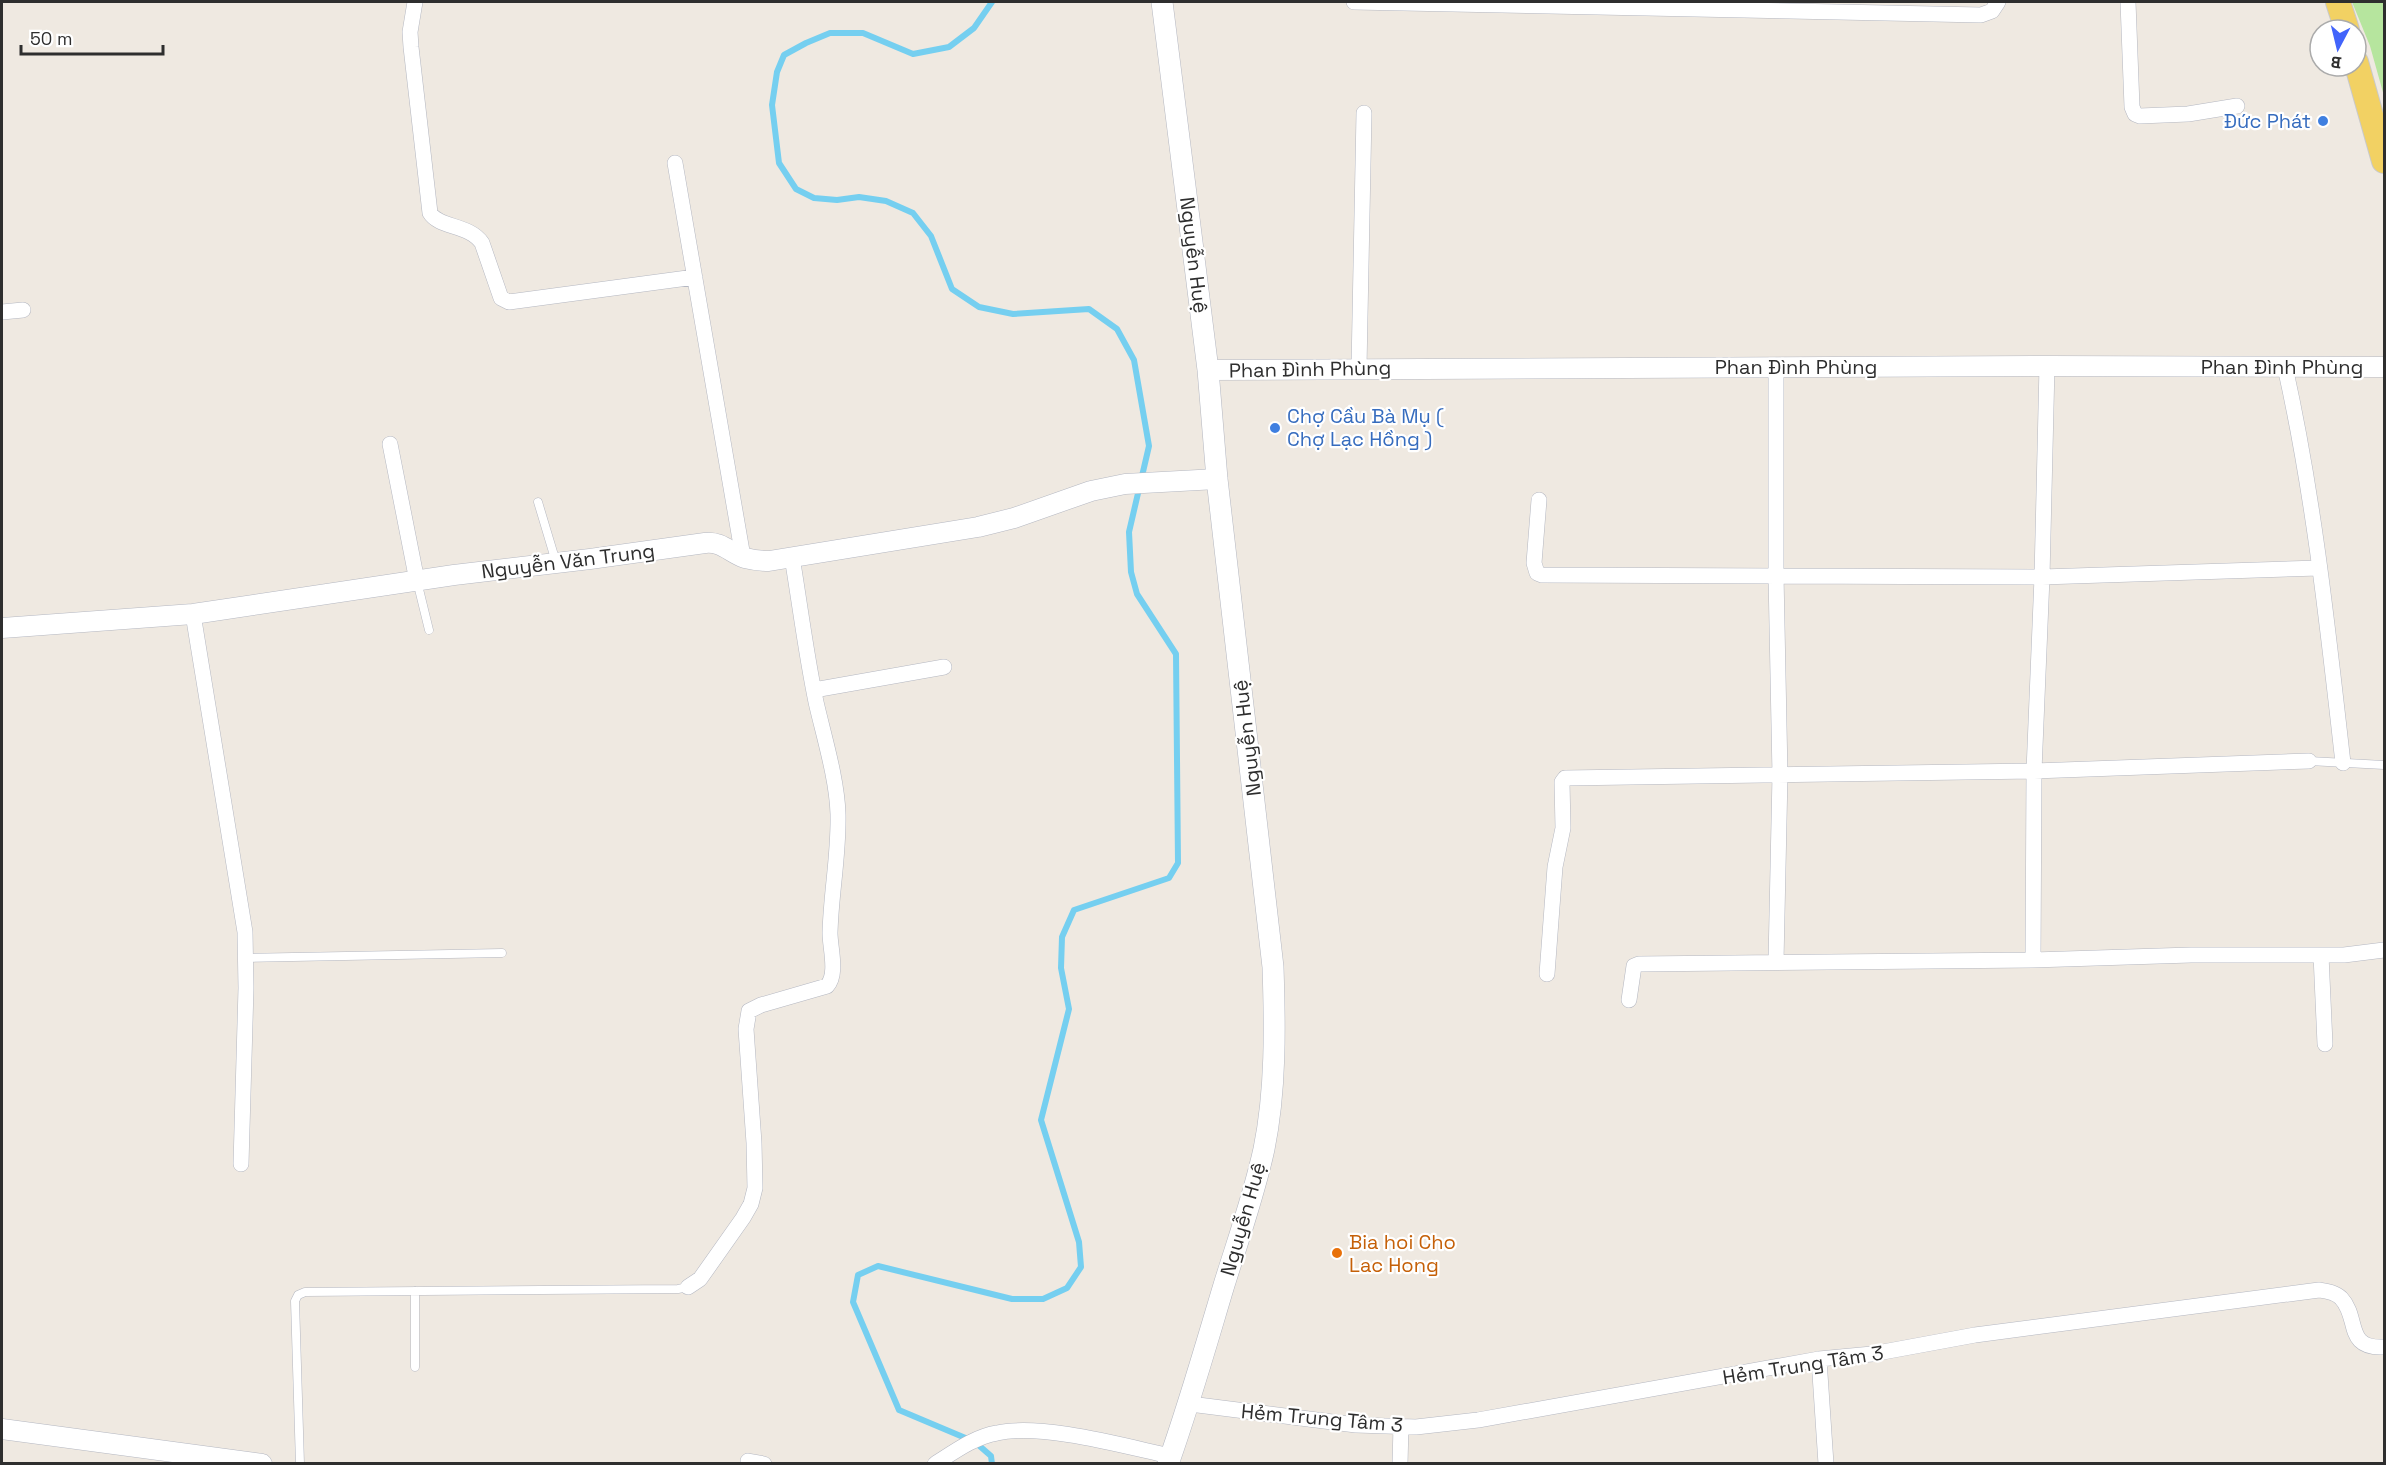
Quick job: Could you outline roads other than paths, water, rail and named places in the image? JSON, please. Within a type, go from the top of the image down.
[{"type":"main road","name":"Nguyễn Huệ","points":[[1162,2],[1208,370],[1217,479],[1273,967],[1275,1011],[1271,1086],[1264,1148],[1252,1197],[1190,1404],[1169,1460]]},
{"type":"main road","points":[[2338,2],[2343,18]]},
{"type":"main road","points":[[2361,78],[2385,161]]},
{"type":"street","points":[[415,2],[410,39],[430,213],[435,219],[477,235],[504,301],[695,277]]},
{"type":"street","points":[[1354,2],[1981,15],[1992,11],[1998,2]]},
{"type":"street","points":[[2128,2],[2132,107],[2135,114],[2140,116],[2188,114],[2237,106]]},
{"type":"street","points":[[1359,368],[1364,113]]},
{"type":"street","points":[[675,163],[743,558]]},
{"type":"street","points":[[2,312],[23,310]]},
{"type":"street","points":[[2033,960],[2034,771],[2047,366]]},
{"type":"street","name":"Phan Đình Phùng","points":[[1208,370],[2047,366],[2385,368]]},
{"type":"street","points":[[1776,367],[1776,575],[1780,775],[1776,961]]},
{"type":"street","points":[[2285,367],[2301,441],[2343,763]]},
{"type":"street","points":[[390,444],[417,581]]},
{"type":"street","name":"Nguyễn Văn Trung","points":[[2,628],[193,614],[417,581],[712,542],[726,546],[743,558],[769,561],[978,527],[1014,518],[1091,491],[1125,484],[1217,479]]},
{"type":"street","points":[[1539,500],[1534,563],[1537,573],[1542,575],[2042,577],[2319,568]]},
{"type":"street","points":[[688,1287],[700,1279],[743,1218],[751,1204],[755,1188],[746,1029],[749,1011],[761,1005],[822,988],[831,982],[831,905],[836,864],[838,813],[814,690],[792,557]]},
{"type":"street","points":[[193,614],[245,932],[240,1164]]},
{"type":"street","points":[[814,690],[944,667]]},
{"type":"street","points":[[1547,974],[1555,867],[1563,828],[1562,782],[1565,778],[2034,771],[2309,761]]},
{"type":"street","points":[[1629,1000],[1634,966],[1639,964],[2033,960],[2191,955],[2344,955],[2385,950]]},
{"type":"street","points":[[2321,955],[2325,1044]]},
{"type":"street","name":"Hẻm Trung Tâm 3","points":[[1190,1404],[1356,1425],[1401,1426],[1478,1420],[1819,1359],[1872,1354],[1975,1335],[2319,1290],[2333,1293],[2342,1299],[2360,1342],[2372,1347],[2385,1347]]},
{"type":"street","points":[[1819,1359],[1826,1464]]},
{"type":"street","points":[[1400,1464],[1401,1426]]},
{"type":"street","points":[[2,1429],[262,1464]]},
{"type":"street","points":[[935,1464],[968,1443],[996,1433],[1044,1433],[1086,1438],[1169,1460]]},
{"type":"street","points":[[748,1461],[764,1464]]},
{"type":"lane","points":[[538,502],[556,563]]},
{"type":"lane","points":[[417,581],[429,630]]},
{"type":"lane","points":[[2309,761],[2385,765]]},
{"type":"lane","points":[[245,958],[502,953]]},
{"type":"lane","points":[[300,1464],[295,1301],[298,1295],[305,1292],[577,1288],[678,1289],[688,1287]]},
{"type":"lane","points":[[415,1367],[416,1291]]},
{"type":"waterway","points":[[992,2],[974,28],[949,47],[913,54],[863,33],[830,33],[806,43],[784,55],[777,72],[772,105],[779,163],[796,189],[814,198],[837,200],[859,197],[886,201],[913,213],[931,236],[952,289],[979,307],[1013,314],[1089,309],[1117,329],[1134,360],[1149,446],[1129,532],[1131,572],[1137,594],[1176,654],[1178,863],[1169,878],[1074,910],[1062,937],[1061,968],[1069,1009],[1041,1120],[1079,1242],[1081,1267],[1067,1288],[1043,1299],[1012,1299],[878,1266],[858,1275],[853,1302],[899,1410],[975,1442],[991,1456],[992,1464]]},
{"type":"place","name":"Đức Phát","points":[[2323,121]]},
{"type":"place","name":"Chợ Cầu Bà Mụ ( Chợ Lạc Hồng )","points":[[1275,428]]},
{"type":"place","name":"Bia hoi Cho Lac Hong","points":[[1337,1253]]}]
